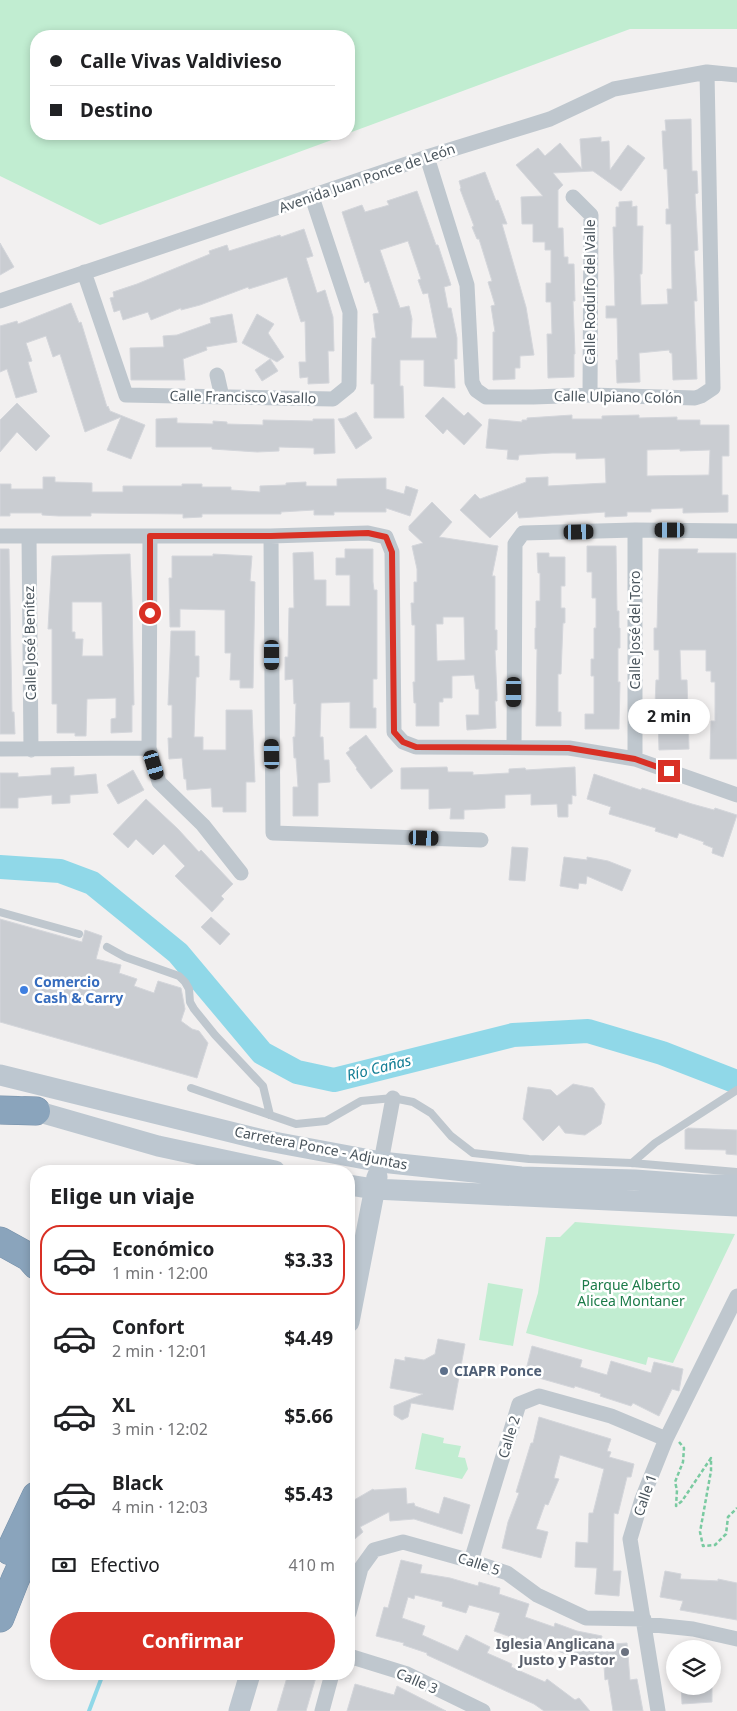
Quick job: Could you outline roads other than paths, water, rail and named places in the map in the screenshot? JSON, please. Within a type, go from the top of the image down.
[{"type":"highway","points":[[0,1110],[36,1111]]},
{"type":"highway","points":[[0,1228],[30,1245]]},
{"type":"highway","points":[[0,1241],[30,1258]]},
{"type":"highway","points":[[0,1572],[30,1509]]},
{"type":"highway","points":[[0,1618],[30,1547]]},
{"type":"street","name":"Avenida Juan Ponce de León","points":[[0,301],[427,157],[550,119],[614,89],[707,72],[737,74]]},
{"type":"street","name":"Calle Ulpiano Colón","points":[[427,157],[467,284],[472,382],[476,390],[486,396],[590,395],[695,398],[713,388],[707,72]]},
{"type":"street","name":"Calle Francisco Vasallo","points":[[84,272],[126,395],[333,399],[349,386],[350,312],[312,197]]},
{"type":"street","name":"Calle Rodulfo del Valle","points":[[573,197],[591,215],[590,395]]},
{"type":"street","points":[[218,374],[222,397]]},
{"type":"street","points":[[514,747],[515,544],[523,533],[635,530],[737,531]]},
{"type":"street","name":"Calle José del Toro","points":[[635,530],[635,759]]},
{"type":"street","points":[[0,536],[271,536],[368,533],[386,537],[392,552],[394,732],[403,742],[416,747],[569,748],[635,759],[737,795]]},
{"type":"street","name":"Calle José Benítez","points":[[29,536],[31,750]]},
{"type":"street","points":[[150,536],[149,748],[159,782],[203,825],[241,873]]},
{"type":"street","points":[[271,536],[273,833],[480,840]]},
{"type":"street","points":[[0,749],[149,748]]},
{"type":"street","name":"Carretera Ponce - Adjuntas","points":[[0,1075],[263,1140],[381,1162],[521,1177],[737,1185]]},
{"type":"street","points":[[355,1290],[393,1098]]},
{"type":"street","points":[[0,1100],[158,1146],[247,1165]]},
{"type":"street","name":"Carretera Ponce - Adjuntas","points":[[355,1186],[374,1189],[737,1206]]},
{"type":"street","name":"Calle 1","points":[[658,1711],[630,1539],[642,1499],[667,1436],[737,1296]]},
{"type":"street","name":"Calle 2","points":[[471,1561],[519,1404],[539,1396],[611,1416],[667,1436]]},
{"type":"street","name":"Calle 5","points":[[355,1591],[361,1568],[374,1550],[403,1542],[507,1573],[538,1595],[586,1618],[644,1621],[737,1639]]},
{"type":"street","name":"Calle 3","points":[[355,1658],[407,1674],[483,1711]]},
{"type":"street","points":[[239,1711],[248,1680]]},
{"type":"street","points":[[322,1711],[330,1680]]},
{"type":"lane","points":[[0,912],[79,934]]},
{"type":"lane","points":[[107,947],[124,957],[179,976],[185,982],[189,989],[190,1002],[194,1009],[215,1036],[263,1086],[270,1115]]},
{"type":"lane","points":[[191,1088],[296,1124],[326,1121],[361,1100],[393,1098],[413,1102],[431,1113],[451,1136],[474,1153],[529,1159],[632,1163],[737,1172]]},
{"type":"lane","points":[[632,1163],[655,1143],[737,1090]]},
{"type":"waterway","name":"Río Cañas","points":[[0,867],[60,871],[92,883],[178,953],[262,1053],[297,1072],[334,1080],[513,1035],[588,1031],[662,1053],[737,1082]]},
{"type":"waterway","points":[[89,1711],[101,1680]]},
{"type":"place","name":"Comercio Cash & Carry","points":[[24,990]]},
{"type":"place","name":"CIAPR Ponce","points":[[444,1371]]},
{"type":"place","name":"Iglesia Anglicana Justo y Pastor","points":[[625,1652]]},
{"type":"park label","name":"Parque Alberto Alicea Montaner","points":[[631,1294]]}]
